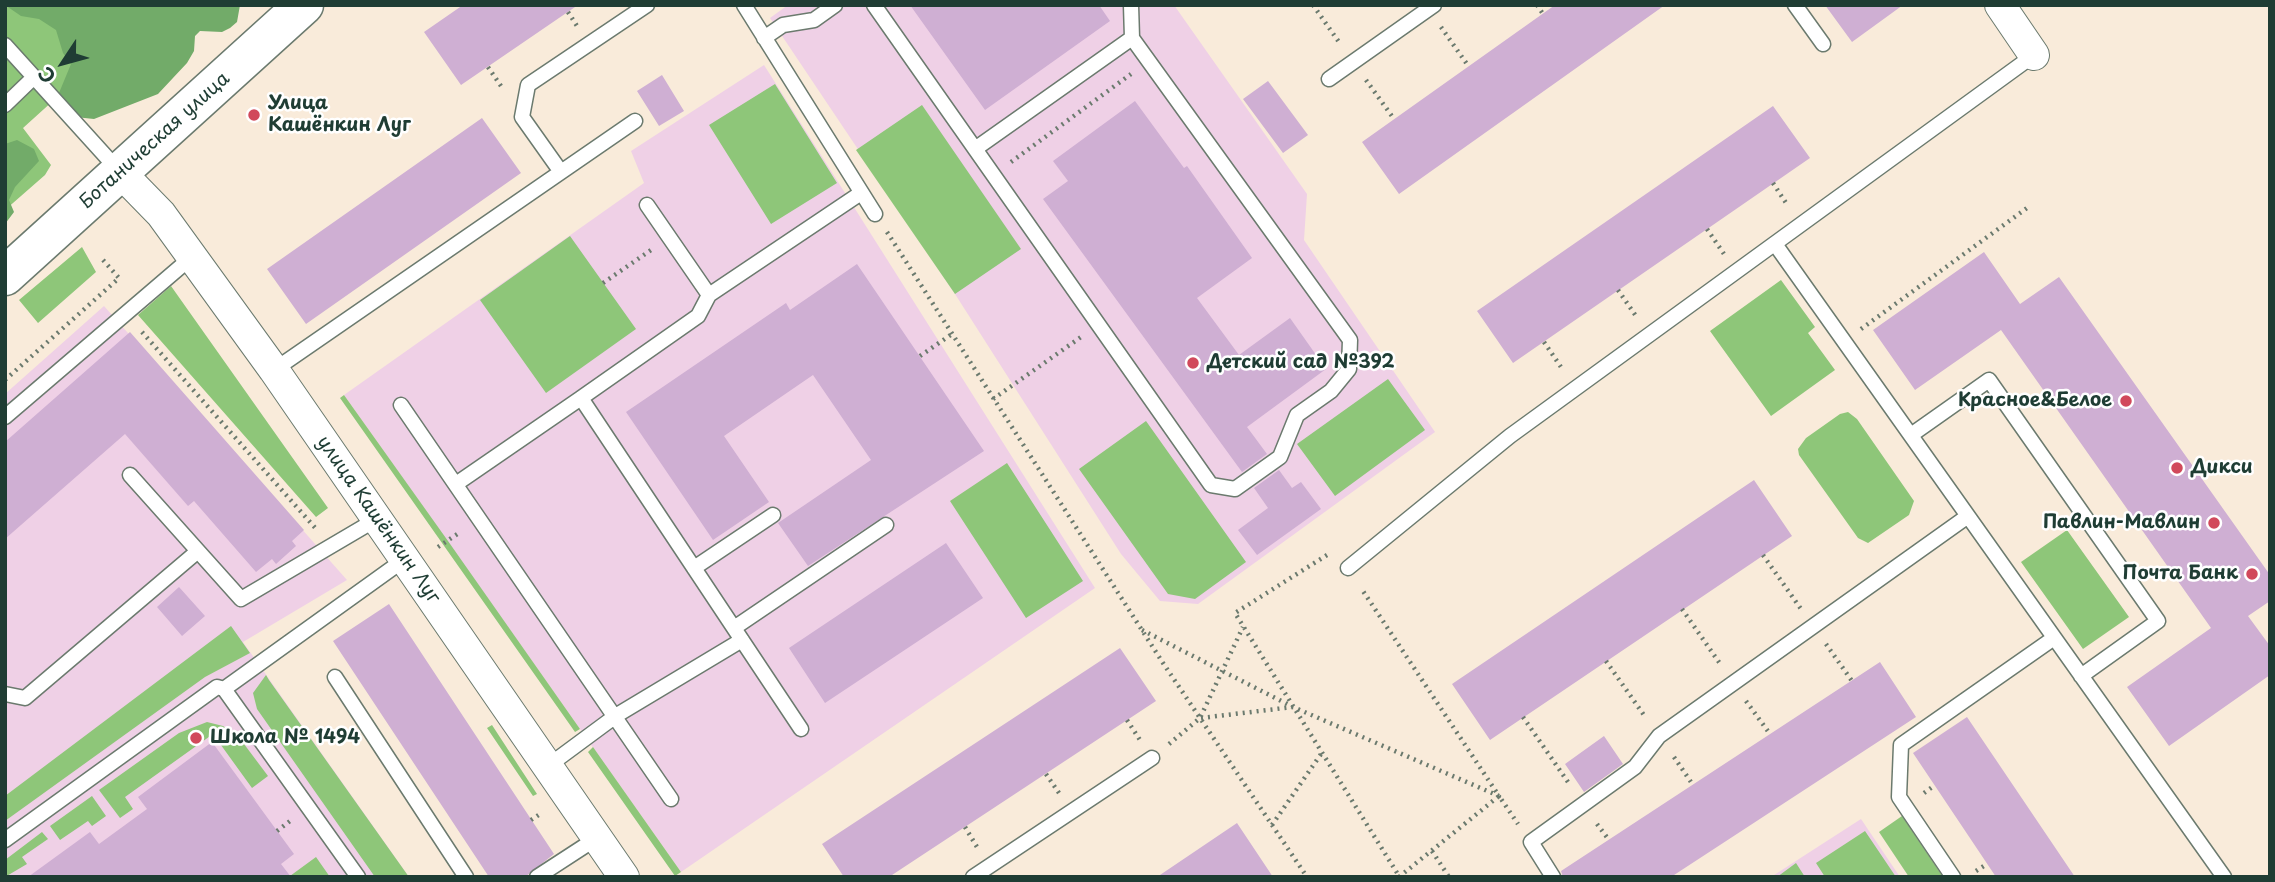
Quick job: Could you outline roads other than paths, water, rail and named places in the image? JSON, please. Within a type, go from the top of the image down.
[{"type":"main road","name":"Ботаническая улица","points":[[5,276],[303,5]]},
{"type":"street","points":[[2000,5],[2034,55]]},
{"type":"street","name":"улица Кашёнкин Луг","points":[[121,173],[161,214],[274,370],[624,877]]},
{"type":"lane","points":[[561,172],[522,117],[528,85],[647,5]]},
{"type":"lane","points":[[744,5],[875,214]]},
{"type":"lane","points":[[764,37],[783,25],[814,20],[835,5]]},
{"type":"lane","points":[[874,5],[1211,485],[1235,489],[1280,457],[1297,415],[1331,391],[1349,369],[1350,340],[1132,38],[1131,5]]},
{"type":"lane","points":[[1795,5],[1823,44]]},
{"type":"lane","points":[[1329,79],[1431,7]]},
{"type":"lane","points":[[975,149],[1132,38]]},
{"type":"lane","points":[[5,45],[121,173]]},
{"type":"lane","points":[[1348,568],[1510,436],[2034,55]]},
{"type":"lane","points":[[5,105],[33,78]]},
{"type":"lane","points":[[274,370],[635,121]]},
{"type":"lane","points":[[456,484],[698,316],[709,295],[861,193]]},
{"type":"lane","points":[[647,205],[709,295]]},
{"type":"lane","points":[[1775,244],[2224,877]]},
{"type":"lane","points":[[5,417],[192,256]]},
{"type":"lane","points":[[1911,435],[1989,380],[2158,621],[2081,676]]},
{"type":"lane","points":[[581,398],[801,729]]},
{"type":"lane","points":[[401,405],[617,715],[671,799]]},
{"type":"lane","points":[[130,475],[241,599],[377,519]]},
{"type":"lane","points":[[694,568],[773,514]]},
{"type":"lane","points":[[1553,877],[1531,842],[1635,767],[1659,736],[1968,516]]},
{"type":"lane","points":[[548,766],[617,715],[738,634],[886,525]]},
{"type":"lane","points":[[5,694],[25,698],[198,551]]},
{"type":"lane","points":[[5,839],[216,687],[224,688],[405,559]]},
{"type":"lane","points":[[1953,877],[1899,797],[1901,745],[2054,638]]},
{"type":"lane","points":[[335,677],[466,877]]},
{"type":"lane","points":[[224,688],[358,877]]},
{"type":"lane","points":[[973,877],[1152,758]]},
{"type":"lane","points":[[537,877],[597,838]]},
{"type":"place","name":"Улица Кашёнкин Луг","points":[[254,115]]},
{"type":"place","name":"Детский сад №392","points":[[1193,363]]},
{"type":"place","name":"Красное&Белое","points":[[2126,401]]},
{"type":"place","name":"Дикси","points":[[2177,468]]},
{"type":"place","name":"Павлин-Мавлин","points":[[2214,523]]},
{"type":"place","name":"Почта Банк","points":[[2252,574]]},
{"type":"place","name":"Школа № 1494","points":[[196,738]]}]
